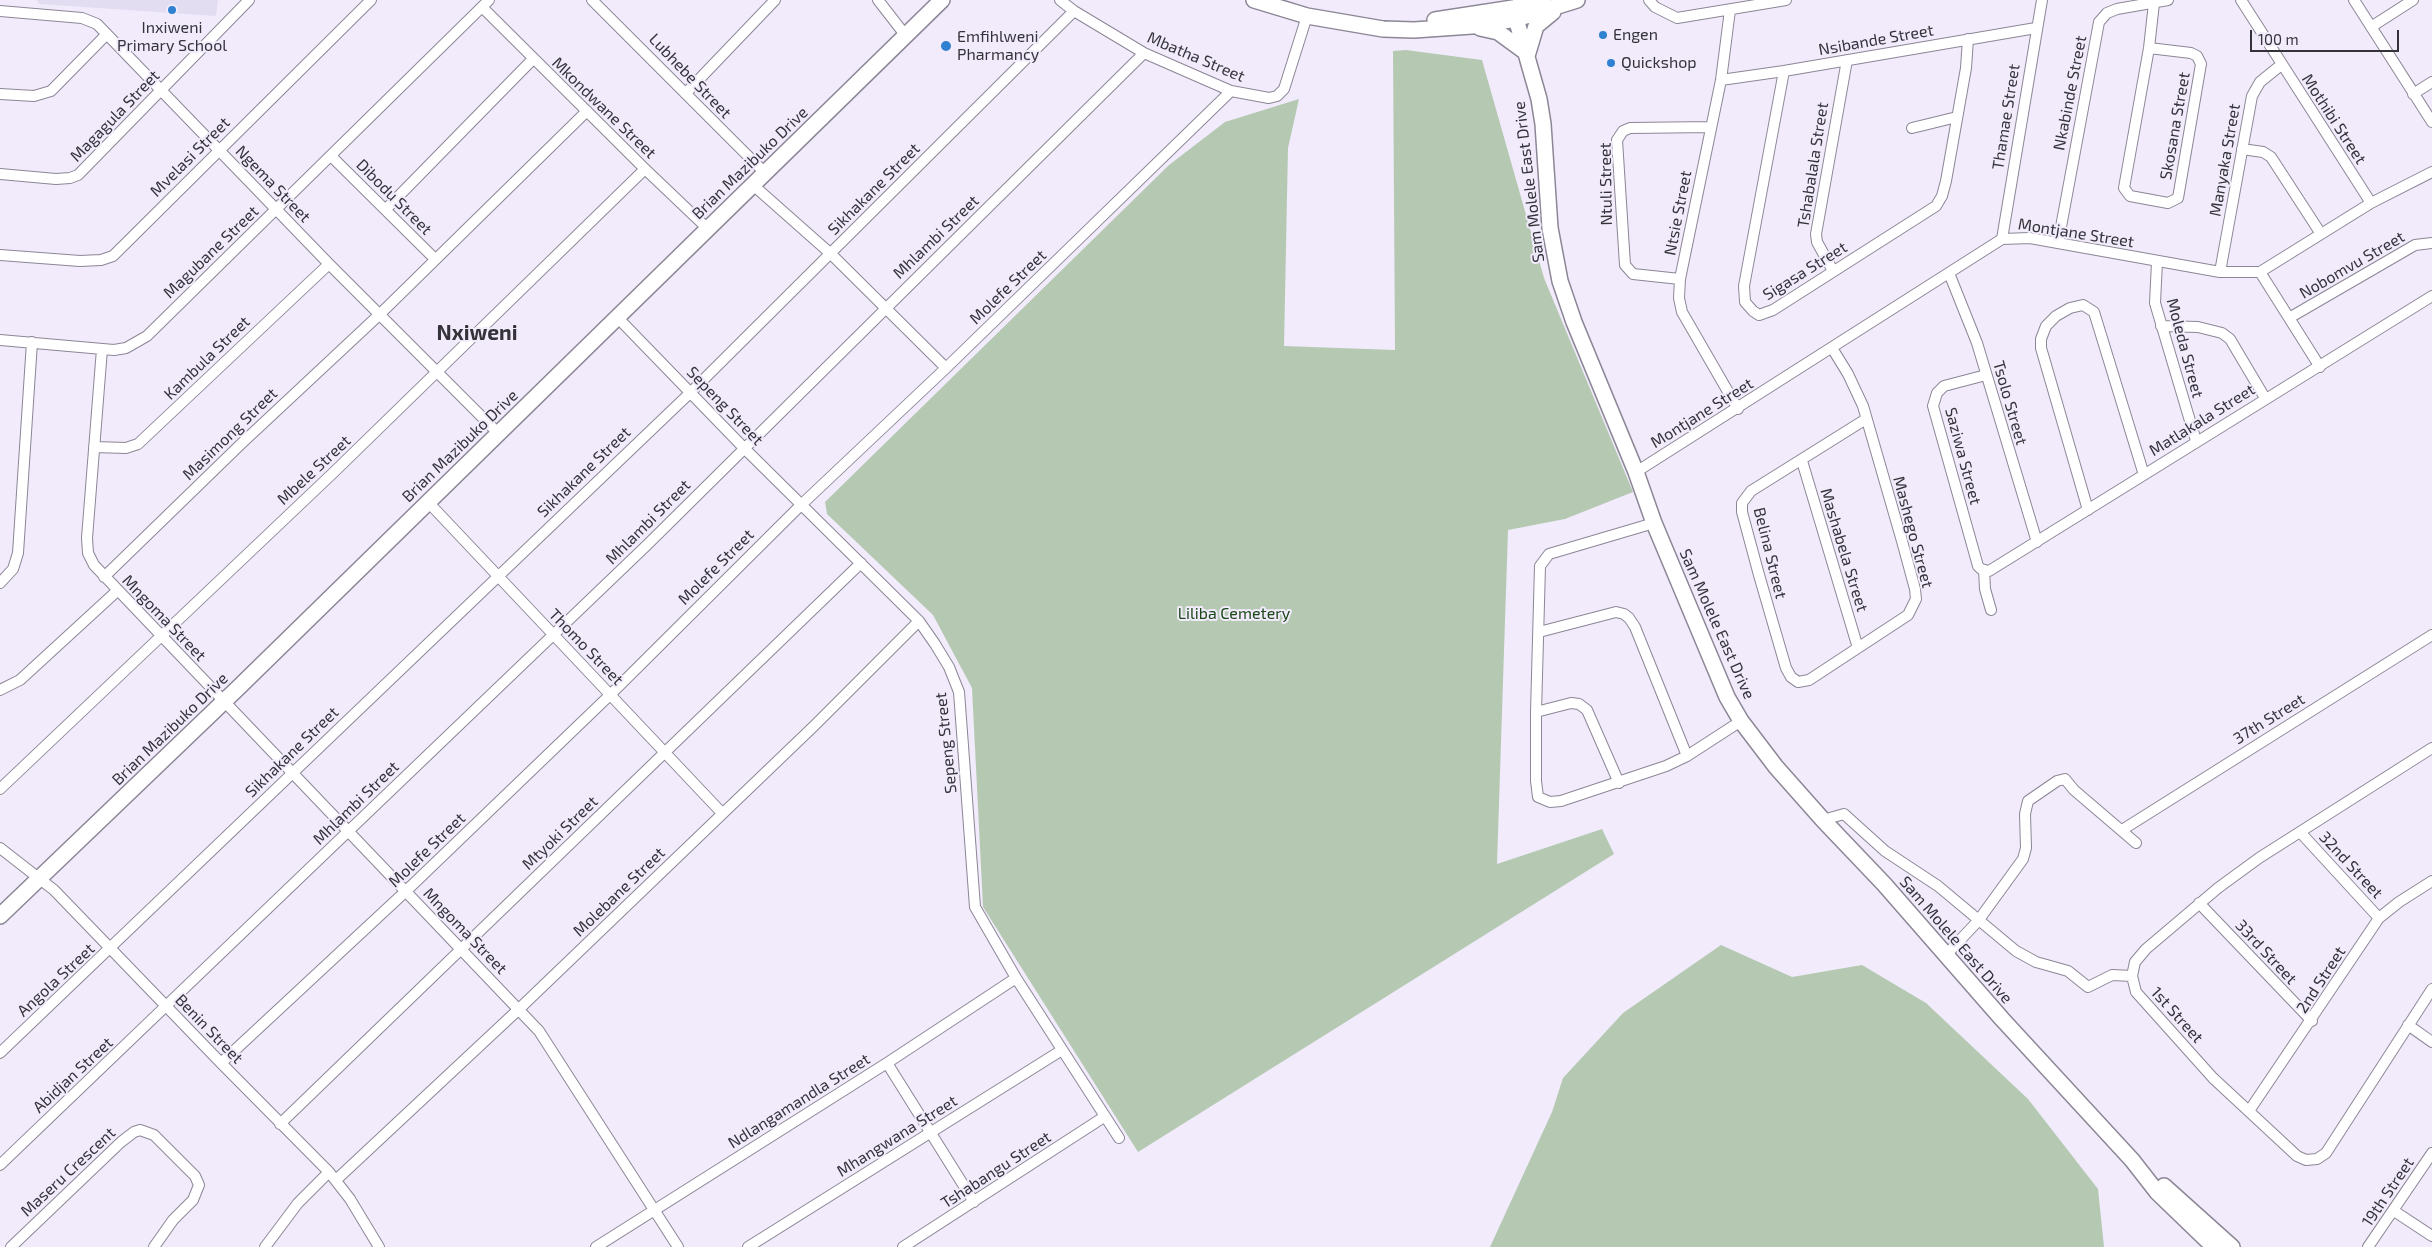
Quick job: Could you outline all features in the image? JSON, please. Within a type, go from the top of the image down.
[{"type":"street","name":"Magagula Street","points":[[0,174],[56,179],[70,178],[78,175],[250,0]]},
{"type":"street","name":"Mvelasi Street","points":[[0,255],[80,260],[101,260],[113,256],[370,0]]},
{"type":"street","points":[[686,93],[775,0]]},
{"type":"street","points":[[878,0],[906,36]]},
{"type":"street","name":"Brian Mazibuko Drive","points":[[0,916],[499,434],[707,228],[942,0]]},
{"type":"street","name":"Mbatha Street","points":[[1060,0],[1074,11],[1144,53],[1231,91],[1269,98],[1277,96],[1287,83],[1307,16]]},
{"type":"street","points":[[1254,0],[1307,16],[1361,24],[1374,28],[1401,30],[1472,26],[1515,13],[1543,0]]},
{"type":"street","points":[[1361,24],[1515,13],[1561,6],[1577,0]]},
{"type":"street","points":[[1649,0],[1656,7],[1677,18],[1786,0]]},
{"type":"street","name":"Thamae Street","points":[[2002,239],[2042,0]]},
{"type":"street","name":"Nkabinde Street","points":[[2058,243],[2099,22],[2111,10],[2168,0]]},
{"type":"street","name":"Mothibi Street","points":[[2241,0],[2371,203]]},
{"type":"street","points":[[2354,0],[2432,122]]},
{"type":"street","points":[[2371,27],[2413,0]]},
{"type":"street","name":"Lubhebe Street","points":[[598,2],[765,173]]},
{"type":"street","name":"Skosana Street","points":[[2149,48],[2182,50],[2197,56],[2201,64],[2178,198],[2171,202],[2130,196],[2124,188],[2149,48],[2154,3]]},
{"type":"street","name":"Mkondwane Street","points":[[485,4],[533,59],[707,228]]},
{"type":"street","name":"Magubane Street","points":[[0,340],[102,349],[126,348],[147,336],[485,4]]},
{"type":"street","points":[[1472,26],[1498,32],[1525,55],[1536,26],[1561,6]]},
{"type":"street","name":"Ntsie Street","points":[[1730,10],[1721,80],[1680,279],[1679,298],[1682,312],[1738,408]]},
{"type":"street","name":"Ngema Street","points":[[0,11],[82,18],[97,24],[162,89],[218,150],[278,208],[379,315],[499,434]]},
{"type":"street","name":"Sikhakane Street","points":[[110,949],[691,392],[1074,11]]},
{"type":"street","name":"Sam Molele East Drive","points":[[1515,13],[1525,55],[1539,99],[1543,124],[1553,253],[1574,322],[1636,472],[1654,523],[1727,697],[1741,721],[1776,766],[1823,820],[1884,884],[1946,956],[2132,1160],[2184,1221],[2214,1247]]},
{"type":"street","name":"Nsibande Street","points":[[1721,80],[2036,28]]},
{"type":"street","points":[[0,94],[34,96],[51,91],[108,34]]},
{"type":"street","name":"Sigasa Street","points":[[1784,71],[1744,286],[1745,302],[1759,315],[1766,314],[1936,206],[1942,196],[1946,181],[1968,39]]},
{"type":"street","name":"Mhlambi Street","points":[[167,1007],[197,975],[554,634],[1144,53]]},
{"type":"street","points":[[386,209],[533,59]]},
{"type":"street","name":"Tshabalala Street","points":[[1833,271],[1817,242],[1816,234],[1847,60]]},
{"type":"street","name":"Manyaka Street","points":[[2220,272],[2255,88],[2269,73],[2281,65]]},
{"type":"street","points":[[2413,94],[2432,82]]},
{"type":"street","name":"Molefe Street","points":[[220,1063],[406,892],[611,694],[800,505],[946,368],[1231,91]]},
{"type":"street","name":"Masimong Street","points":[[104,577],[242,443],[379,315],[587,111]]},
{"type":"street","points":[[1912,128],[1957,117]]},
{"type":"street","name":"Ntuli Street","points":[[1680,279],[1633,274],[1625,265],[1617,140],[1623,131],[1630,128],[1711,127]]},
{"type":"street","points":[[2242,149],[2263,152],[2271,157],[2321,234]]},
{"type":"street","name":"Dibodu Street","points":[[332,156],[435,259]]},
{"type":"street","name":"Mbele Street","points":[[0,788],[438,372],[645,169]]},
{"type":"street","points":[[2320,367],[2260,272],[2371,203],[2432,172]]},
{"type":"street","points":[[753,185],[886,307],[946,368]]},
{"type":"street","name":"Montjane Street","points":[[1636,472],[2002,239],[2030,238],[2220,272],[2260,272]]},
{"type":"street","name":"Nobomvu Street","points":[[2289,318],[2415,245],[2432,243]]},
{"type":"street","name":"Moleda Street","points":[[2157,262],[2155,303],[2196,441]]},
{"type":"street","name":"Kambula Street","points":[[94,447],[126,448],[138,444],[329,264]]},
{"type":"street","name":"Tsolo Street","points":[[1949,273],[1971,327],[2037,542]]},
{"type":"street","name":"Matlakala Street","points":[[1987,570],[2037,542],[2265,398],[2320,367],[2432,296]]},
{"type":"street","points":[[2088,510],[2041,348],[2041,339],[2046,326],[2056,316],[2070,308],[2083,305],[2094,312],[2144,475]]},
{"type":"street","name":"Sepeng Street","points":[[617,317],[800,505],[919,621],[949,667],[959,692],[975,907],[1016,978],[1119,1138]]},
{"type":"street","points":[[2161,326],[2198,327],[2222,333],[2230,339],[2265,398]]},
{"type":"street","points":[[0,583],[13,570],[18,553],[32,342]]},
{"type":"street","name":"Mashego Street","points":[[1809,680],[1908,615],[1916,599],[1902,541],[1857,392],[1832,348]]},
{"type":"street","name":"Mngoma Street","points":[[102,349],[87,546],[94,565],[116,591],[293,772],[347,832],[539,1031],[555,1053],[678,1247]]},
{"type":"street","name":"Saziwa Street","points":[[1986,375],[1944,386],[1937,393],[1933,406],[1978,566],[1987,570]]},
{"type":"street","name":"Belina Street","points":[[1809,680],[1798,682],[1791,677],[1786,668],[1742,512],[1742,503],[1751,491],[1802,461],[1866,419]]},
{"type":"street","name":"Mashabela Street","points":[[1802,461],[1858,648]]},
{"type":"street","name":"Thomo Street","points":[[428,502],[722,813]]},
{"type":"street","points":[[1654,523],[1546,556],[1540,566],[1536,712],[1536,781],[1538,797],[1550,802],[1561,801],[1666,766],[1687,756],[1741,721]]},
{"type":"street","name":"Mtyoki Street","points":[[280,1124],[460,948],[861,563]]},
{"type":"street","points":[[1987,570],[1985,589],[1990,610]]},
{"type":"street","points":[[0,690],[20,680],[116,591]]},
{"type":"street","points":[[1539,632],[1616,612],[1624,614],[1629,618],[1636,627],[1687,756]]},
{"type":"street","name":"Molebane Street","points":[[265,1247],[298,1203],[333,1176],[519,1009],[815,725],[919,621]]},
{"type":"street","name":"37th Street","points":[[2122,830],[2432,635]]},
{"type":"street","points":[[1536,712],[1571,704],[1579,704],[1587,710],[1619,783]]},
{"type":"street","points":[[1823,820],[1844,814],[1885,850],[1938,886],[2016,951],[2045,966],[2068,971],[2086,986],[2090,987],[2112,975],[2132,976],[2135,962],[2140,956],[2199,903],[2259,858],[2432,748]]},
{"type":"street","points":[[1946,956],[1978,921],[2023,859],[2026,848],[2025,814],[2028,801],[2057,781],[2065,779],[2074,790],[2136,842]]},
{"type":"street","name":"32nd Street","points":[[2300,832],[2380,918]]},
{"type":"street","name":"Benin Street","points":[[0,848],[40,877],[220,1063],[333,1176],[379,1247]]},
{"type":"street","name":"2nd Street","points":[[2249,1111],[2312,1022],[2380,918],[2399,902],[2432,881]]},
{"type":"street","name":"33rd Street","points":[[2199,903],[2312,1022]]},
{"type":"street","name":"Angola Street","points":[[0,1053],[110,949]]},
{"type":"street","name":"1st Street","points":[[2132,976],[2136,992],[2213,1078],[2300,1158],[2306,1160],[2322,1158],[2432,989]]},
{"type":"street","name":"Ndlangamandla Street","points":[[596,1247],[887,1064],[1016,978]]},
{"type":"street","name":"Abidjan Street","points":[[0,1165],[167,1007]]},
{"type":"street","points":[[2408,1025],[2432,1042]]},
{"type":"street","name":"Mhangwana Street","points":[[748,1247],[1062,1050]]},
{"type":"street","points":[[887,1064],[974,1202]]},
{"type":"street","name":"Tshabangu Street","points":[[904,1247],[1104,1117]]},
{"type":"street","name":"Maseru Crescent","points":[[11,1247],[128,1136],[140,1130],[154,1135],[195,1176],[199,1185],[194,1200],[173,1220],[154,1247]]},
{"type":"street","name":"19th Street","points":[[2368,1247],[2432,1153]]},
{"type":"street","name":"Sam Molele East Drive","points":[[2132,1160],[2151,1174],[2232,1247]]},
{"type":"street","points":[[2394,1211],[2432,1236]]},
{"type":"shaded area","name":"Inxiweni Primary School","points":[[37,0],[218,0],[216,16],[39,4]]},
{"type":"green space","name":"Liliba Cemetery","points":[[1406,50],[1482,60],[1544,278],[1633,492],[1565,519],[1508,530],[1497,864],[1602,829],[1614,854],[1138,1152],[983,907],[972,688],[933,615],[827,514],[825,502],[1169,165],[1225,122],[1299,99],[1288,148],[1284,346],[1395,350],[1393,51]]},
{"type":"green space","points":[[1721,945],[1792,977],[1862,965],[1926,1003],[2028,1099],[2098,1189],[2104,1247],[1490,1247],[1552,1112],[1563,1078],[1623,1013]]},
{"type":"place","name":"Inxiweni Primary School","points":[[172,10]]},
{"type":"place","name":"Engen","points":[[1603,35]]},
{"type":"place","name":"Emfihlweni Pharmancy","points":[[946,46]]},
{"type":"place","name":"Quickshop","points":[[1611,63]]},
{"type":"district","name":"Nxiweni","points":[[477,333]]}]
